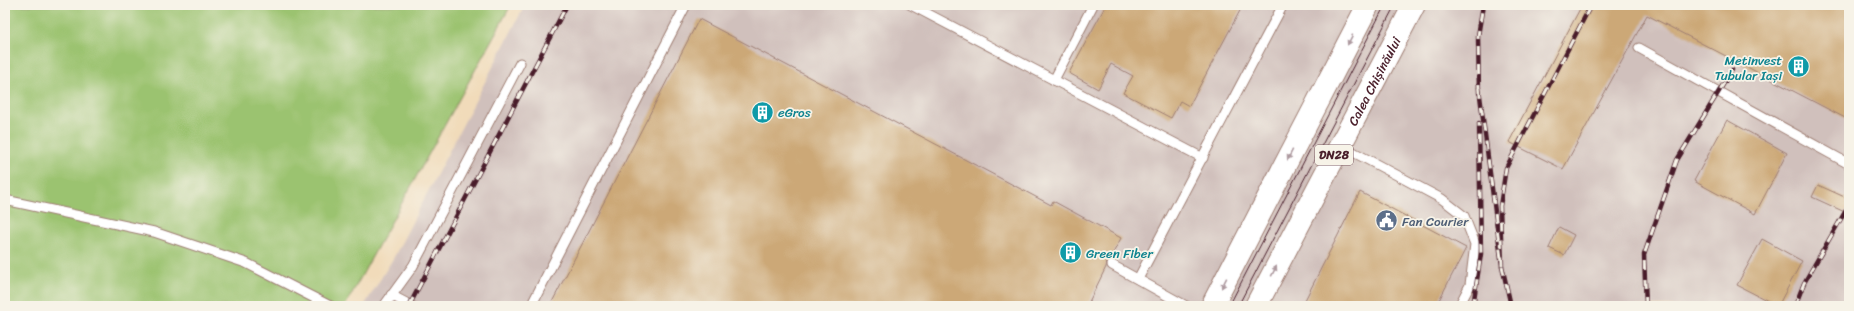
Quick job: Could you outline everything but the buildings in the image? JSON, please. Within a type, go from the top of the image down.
[{"type":"main road","name":"DN28","points":[[1212,306],[1368,5]]},
{"type":"main road","name":"Calea Chișinăului","points":[[1256,306],[1339,144],[1414,5]]},
{"type":"lane","points":[[531,306],[686,5]]},
{"type":"lane","points":[[911,5],[1203,158]]},
{"type":"lane","points":[[1054,80],[1093,5]]},
{"type":"lane","points":[[1138,279],[1283,5]]},
{"type":"lane","points":[[1639,48],[1849,164]]},
{"type":"lane","points":[[384,306],[413,266],[520,63]]},
{"type":"lane","points":[[1339,144],[1442,199],[1464,216],[1475,244],[1470,284],[1459,306]]},
{"type":"lane","points":[[5,200],[154,232],[176,239],[246,263],[330,306]]},
{"type":"lane","points":[[1112,265],[1186,306]]},
{"type":"lane","points":[[391,296],[412,306]]},
{"type":"shaded area","points":[[525,5],[1849,5],[1849,306],[364,306],[394,257]]},
{"type":"green space","points":[[5,5],[511,5],[345,306],[5,306]]},
{"type":"tram line","points":[[1229,306],[1385,5]]},
{"type":"tram line","points":[[1238,306],[1395,5]]},
{"type":"railway","points":[[409,306],[567,5]]},
{"type":"railway","points":[[1479,93],[1478,36],[1483,5]]},
{"type":"railway","points":[[1479,88],[1502,266],[1500,206],[1506,168],[1591,5]]},
{"type":"railway","points":[[1646,306],[1644,255],[1677,160],[1732,70]]},
{"type":"railway","points":[[1473,306],[1481,254],[1479,123]]},
{"type":"railway","points":[[1795,306],[1804,283],[1849,205]]},
{"type":"railway","points":[[1502,266],[1511,306]]},
{"type":"place","name":"Metinvest Tubular Iași","points":[[1798,67]]},
{"type":"place","name":"eGros","points":[[763,112]]},
{"type":"place","name":"Fan Courier","points":[[1386,221]]},
{"type":"place","name":"Green Fiber","points":[[1070,253]]}]
